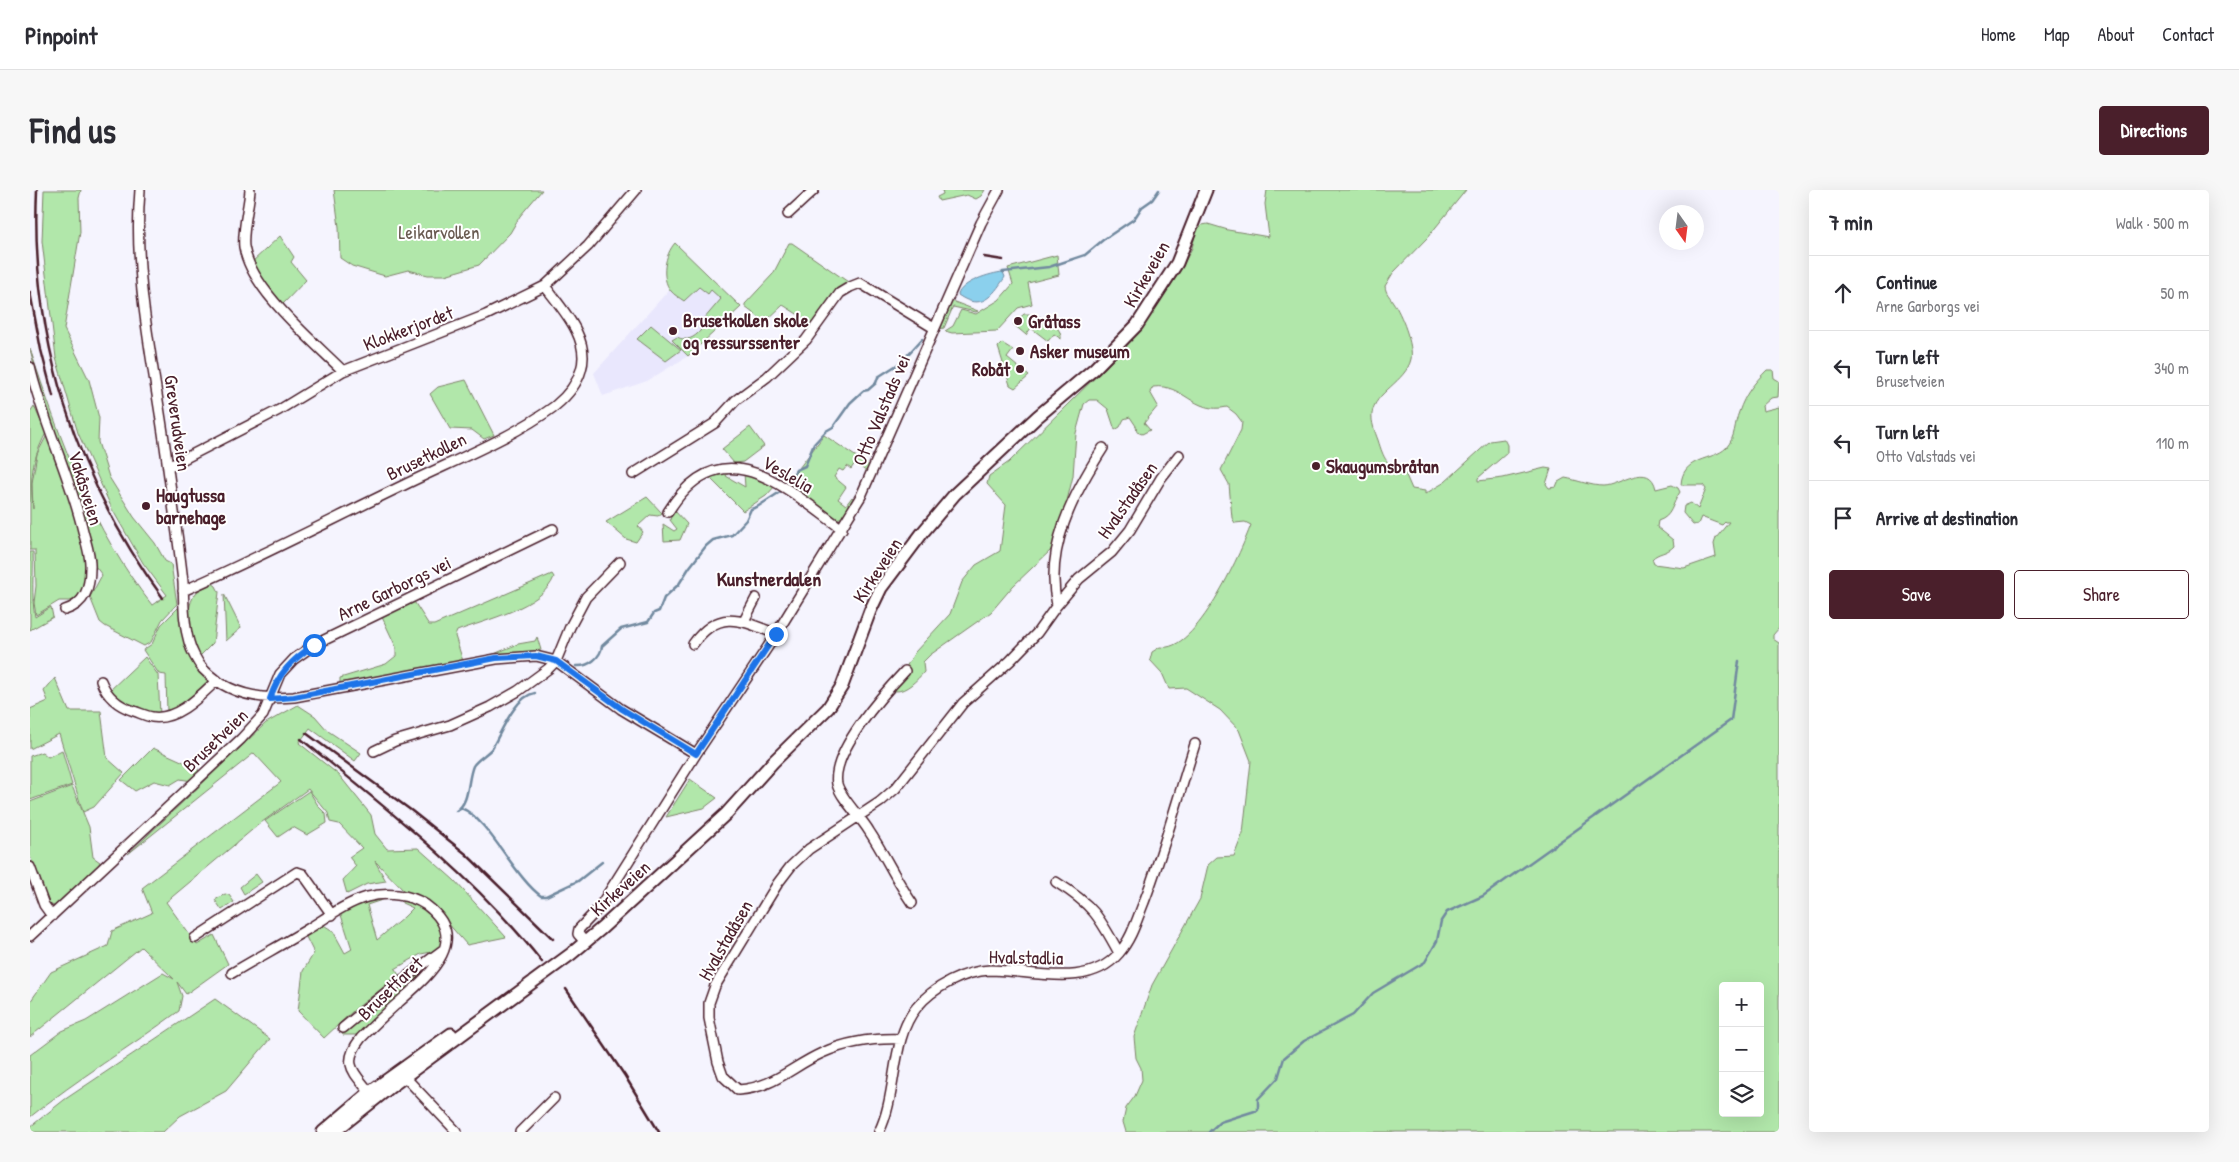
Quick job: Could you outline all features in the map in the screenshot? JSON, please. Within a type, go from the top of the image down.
[{"type":"main road","name":"Kirkeveien","points":[[323,1132],[541,976],[585,942],[728,813],[773,762],[832,703],[842,686],[870,611],[882,588],[929,524],[955,494],[1037,417],[1094,369],[1137,325],[1177,263],[1206,190]]},
{"type":"main road","name":"Kirkeveien","points":[[334,1132],[372,1096]]},
{"type":"street","name":"Greverudveien","points":[[140,190],[138,222],[140,266],[168,467],[189,644],[203,669],[217,680],[245,694],[270,699]]},
{"type":"street","points":[[250,190],[244,245],[250,267],[281,310],[342,371]]},
{"type":"street","name":"Klokkerjordet","points":[[168,467],[279,410],[342,371],[486,315],[545,286],[588,246],[636,190]]},
{"type":"street","points":[[788,214],[814,190]]},
{"type":"street","name":"Otto Valstads vei","points":[[585,942],[578,934],[579,929],[599,908],[696,754],[776,634],[861,496],[987,210],[999,190]]},
{"type":"street","points":[[633,474],[715,422],[736,400],[767,376],[806,340],[840,293],[850,287],[860,283],[934,328]]},
{"type":"street","name":"Brusetkollen","points":[[183,591],[497,441],[555,405],[570,392],[575,384],[582,368],[582,345],[572,324],[545,286]]},
{"type":"street","name":"Vakåsveien","points":[[30,367],[73,492],[90,562],[88,586],[83,600],[76,606],[65,610]]},
{"type":"street","name":"Hvalstadåsen","points":[[1057,605],[1052,585],[1055,556],[1061,533],[1080,484],[1103,448]]},
{"type":"street","name":"Hvalstadåsen","points":[[901,1039],[883,1038],[841,1046],[821,1054],[768,1084],[753,1089],[738,1090],[723,1076],[712,1042],[709,1003],[715,986],[778,882],[791,866],[809,849],[860,816],[896,788],[962,703],[1026,645],[1079,579],[1112,552],[1130,530],[1161,478],[1179,455]]},
{"type":"street","name":"Veslelia","points":[[668,512],[678,495],[697,478],[713,470],[732,468],[750,471],[770,479],[788,489],[842,529]]},
{"type":"street","name":"Arne Garborgs vei","points":[[270,699],[280,674],[294,659],[314,645],[553,529]]},
{"type":"street","points":[[374,751],[395,741],[450,725],[490,707],[518,690],[556,661],[566,634],[586,597],[620,562]]},
{"type":"street","points":[[744,621],[756,598]]},
{"type":"street","points":[[693,644],[704,629],[716,623],[731,620],[744,621],[776,634]]},
{"type":"street","name":"Brusetveien","points":[[30,936],[241,739],[263,716],[270,699],[303,695],[496,658],[536,656],[556,661],[622,709],[696,754]]},
{"type":"street","points":[[905,671],[877,701],[839,762],[838,784],[841,792],[860,816],[897,882],[912,904]]},
{"type":"street","points":[[101,681],[113,700],[126,708],[158,717],[176,713],[217,680]]},
{"type":"street","name":"Hvalstadlia","points":[[878,1132],[889,1104],[901,1039],[917,1007],[934,992],[952,981],[989,970],[1064,975],[1087,973],[1106,966],[1119,953],[1130,936],[1159,863],[1194,744]]},
{"type":"street","points":[[30,867],[44,905],[52,916]]},
{"type":"street","points":[[195,938],[297,872],[303,874],[332,914]]},
{"type":"street","points":[[1056,882],[1083,900],[1091,908],[1119,953]]},
{"type":"street","name":"Brusetfaret","points":[[232,973],[332,914],[368,897],[381,894],[400,895],[411,898],[434,912],[442,922],[445,933],[444,948],[437,966],[368,1031],[351,1050],[350,1063],[352,1069],[372,1096]]},
{"type":"street","points":[[343,1028],[444,948]]},
{"type":"street","points":[[406,1072],[423,1097],[457,1132]]},
{"type":"street","points":[[520,1132],[554,1098]]},
{"type":"shaded area","name":"Brusetkollen skole og ressurssenter","points":[[675,243],[741,307],[688,356],[647,381],[603,396],[594,373],[669,290],[664,267],[670,249]]},
{"type":"green space","points":[[44,190],[81,190],[79,198],[80,232],[64,329],[89,380],[99,418],[98,442],[109,477],[134,517],[155,543],[165,561],[171,564],[177,604],[162,620],[151,642],[144,646],[100,622],[90,597],[102,575],[95,566],[68,469],[41,392],[30,349],[66,450],[95,515],[131,576],[152,605],[167,595],[143,563],[112,509],[78,433],[56,358],[42,241]]},
{"type":"green space","name":"Leikarvollen","points":[[334,190],[542,190],[520,216],[510,233],[479,265],[445,275],[428,275],[408,270],[385,276],[352,266],[340,258],[339,227]]},
{"type":"green space","points":[[942,190],[985,190],[976,199],[967,195],[939,201],[937,197],[943,194]]},
{"type":"green space","points":[[1267,190],[1466,190],[1427,238],[1393,273],[1385,286],[1403,321],[1411,346],[1411,359],[1403,374],[1378,399],[1374,406],[1372,414],[1373,424],[1382,452],[1390,464],[1405,473],[1412,489],[1425,491],[1425,494],[1445,482],[1490,441],[1504,439],[1507,445],[1507,453],[1478,478],[1478,481],[1503,478],[1545,468],[1551,469],[1546,484],[1549,488],[1556,487],[1558,482],[1565,478],[1603,486],[1641,475],[1647,476],[1653,481],[1656,489],[1672,485],[1678,488],[1680,492],[1669,513],[1658,521],[1657,527],[1673,540],[1674,546],[1654,557],[1652,559],[1654,564],[1684,568],[1716,557],[1714,544],[1716,538],[1729,522],[1725,522],[1722,525],[1701,517],[1698,524],[1693,525],[1683,513],[1684,506],[1691,503],[1698,509],[1706,489],[1703,485],[1681,485],[1683,476],[1692,464],[1726,448],[1732,439],[1737,417],[1747,394],[1767,370],[1773,370],[1774,378],[1779,381],[1778,397],[1771,398],[1762,406],[1763,411],[1779,407],[1779,628],[1773,635],[1773,639],[1779,643],[1779,1132],[1126,1132],[1123,1122],[1126,1108],[1135,1096],[1142,1080],[1141,1068],[1136,1058],[1134,1037],[1152,985],[1200,899],[1208,865],[1217,857],[1234,856],[1243,833],[1251,761],[1239,730],[1220,710],[1186,688],[1169,689],[1162,673],[1150,660],[1152,652],[1160,647],[1174,645],[1188,635],[1202,619],[1227,578],[1251,525],[1245,522],[1235,523],[1232,518],[1229,484],[1221,470],[1241,430],[1242,422],[1236,414],[1227,407],[1205,407],[1173,390],[1164,387],[1153,387],[1150,392],[1158,406],[1144,423],[1150,430],[1142,434],[1137,432],[1136,426],[1130,417],[1124,419],[1120,427],[1115,430],[1108,409],[1097,400],[1089,400],[1084,404],[1076,433],[1073,476],[1058,538],[1051,550],[1013,586],[991,612],[930,655],[923,662],[924,672],[915,682],[899,691],[895,691],[894,687],[915,652],[950,614],[962,582],[976,565],[1000,551],[1006,505],[987,484],[989,476],[1009,462],[1124,349],[1145,324],[1179,273],[1192,248],[1196,231],[1202,225],[1208,224],[1228,230],[1269,237],[1265,204]]},
{"type":"green space","points":[[280,236],[294,257],[291,262],[306,280],[283,304],[253,267],[252,262]]},
{"type":"green space","points":[[675,243],[741,307],[688,356],[672,340],[677,337],[687,339],[696,335],[701,330],[698,326],[721,299],[711,290],[708,294],[699,287],[684,301],[671,291],[666,280],[665,266],[669,253]]},
{"type":"green space","points":[[789,243],[792,243],[851,284],[816,326],[783,305],[765,322],[745,307],[745,304],[773,274]]},
{"type":"green space","points":[[1057,255],[1059,275],[1028,283],[1032,304],[1018,308],[997,331],[952,333],[945,331],[953,326],[961,310],[976,314],[999,300],[1013,284],[1008,268]]},
{"type":"green space","points":[[952,301],[978,311],[953,307],[944,328],[939,329]]},
{"type":"green space","points":[[1024,314],[1035,315],[1048,320],[1058,329],[1061,339],[1054,334],[1048,341],[1031,328],[1026,335],[1013,324]]},
{"type":"green space","points":[[651,325],[681,350],[666,361],[637,339]]},
{"type":"green space","points":[[1002,343],[1013,350],[1007,358],[1029,376],[1015,388],[1010,385],[998,347]]},
{"type":"green space","points":[[466,380],[494,435],[484,439],[472,430],[450,429],[430,394],[438,387]]},
{"type":"green space","points":[[34,406],[46,433],[37,453],[32,483],[37,454],[47,435],[76,515],[87,568],[85,601],[59,601],[36,615],[34,603],[36,586],[35,550],[30,550],[30,412]]},
{"type":"green space","points":[[750,427],[764,446],[743,462],[734,463],[722,449]]},
{"type":"green space","points":[[824,435],[870,466],[867,472],[855,463],[851,469],[847,466],[843,471],[839,469],[834,477],[846,487],[838,499],[846,505],[852,497],[854,499],[845,517],[835,519],[787,484]]},
{"type":"green space","points":[[729,472],[726,476],[745,487],[744,473],[776,485],[766,496],[743,511],[707,475]]},
{"type":"green space","points":[[647,497],[662,513],[658,516],[650,515],[638,526],[643,532],[636,542],[626,539],[606,522]]},
{"type":"green space","points":[[673,509],[687,524],[680,540],[664,541],[663,524],[674,531],[677,529],[670,520]]},
{"type":"green space","points":[[30,552],[33,552],[35,617],[51,607],[53,617],[30,630]]},
{"type":"green space","points":[[552,574],[554,577],[548,587],[538,597],[512,611],[457,631],[455,636],[463,661],[340,684],[340,678],[386,664],[396,656],[396,647],[381,615],[413,600],[429,625],[434,625]]},
{"type":"green space","points":[[212,583],[219,592],[213,643],[200,656],[190,632],[190,605],[198,591]]},
{"type":"green space","points":[[224,594],[241,628],[226,641]]},
{"type":"green space","points":[[179,607],[184,637],[202,674],[209,682],[187,703],[167,713],[166,675],[159,674],[143,650],[152,644],[161,625]]},
{"type":"green space","points":[[537,637],[541,650],[489,656],[518,644],[535,641]]},
{"type":"green space","points":[[145,657],[158,675],[160,715],[132,708],[120,701],[109,691]]},
{"type":"green space","points":[[55,678],[69,711],[101,711],[107,758],[124,773],[94,807],[83,812],[59,734],[30,749],[30,709],[48,701],[44,691]]},
{"type":"green space","points":[[298,705],[315,716],[328,731],[361,753],[355,761],[310,728],[299,743],[339,775],[371,815],[375,834],[387,849],[418,848],[454,880],[506,937],[467,945],[440,914],[406,893],[375,861],[386,881],[367,884],[347,894],[343,880],[356,866],[349,857],[362,848],[339,824],[330,822],[328,813],[308,789],[258,825],[166,902],[197,945],[214,935],[228,964],[186,994],[177,982],[182,996],[179,1011],[66,1089],[30,1117],[30,1055],[62,1031],[86,1021],[163,973],[174,979],[141,947],[30,1037],[30,1002],[51,972],[108,946],[112,931],[152,913],[142,888],[281,782],[254,753],[128,854],[266,723]]},
{"type":"green space","points":[[153,748],[197,768],[200,773],[192,781],[180,779],[170,785],[154,781],[135,791],[121,780]]},
{"type":"green space","points":[[62,750],[72,785],[30,800],[30,756],[42,752],[48,757]]},
{"type":"green space","points":[[690,779],[717,798],[704,808],[666,817]]},
{"type":"green space","points":[[72,786],[89,827],[93,857],[100,862],[96,870],[58,905],[54,906],[47,903],[30,856],[30,802]]},
{"type":"green space","points":[[309,791],[326,814],[327,823],[307,835],[293,827],[278,837],[265,821]]},
{"type":"green space","points":[[256,874],[262,882],[244,894],[240,887]]},
{"type":"green space","points":[[225,894],[229,895],[234,902],[222,910],[215,900]]},
{"type":"green space","points":[[369,899],[385,899],[367,905],[377,940],[413,908],[402,903],[402,900],[408,900],[426,908],[435,918],[441,930],[442,945],[433,954],[431,952],[421,954],[395,969],[399,975],[353,1011],[324,1038],[298,1011],[303,971],[314,953],[305,935],[322,924],[333,931],[345,953],[352,949],[341,915],[343,911]]},
{"type":"green space","points":[[436,961],[359,1035],[343,1035],[341,1032],[429,963]]},
{"type":"green space","points":[[215,999],[270,1039],[226,1091],[180,1116],[163,1132],[30,1132],[30,1127],[64,1100]]},
{"type":"water","points":[[1003,272],[1005,277],[985,300],[973,302],[958,295],[960,290],[970,282],[984,276]]},
{"type":"waterway","points":[[1003,272],[1049,267],[1085,255],[1134,219],[1142,207],[1152,200],[1159,190]]},
{"type":"waterway","points":[[789,481],[796,470],[805,466],[814,444],[826,431],[833,427],[850,403],[863,391],[868,390],[876,383],[878,377],[900,363],[922,339]]},
{"type":"waterway","points":[[576,666],[594,661],[602,646],[621,629],[648,622],[654,613],[659,611],[664,598],[679,584],[706,546],[713,540],[732,535],[746,520],[751,509],[780,492]]},
{"type":"waterway","points":[[1209,1132],[1220,1122],[1258,1110],[1258,1099],[1278,1078],[1284,1058],[1304,1041],[1353,1015],[1373,993],[1425,962],[1437,941],[1441,921],[1447,912],[1483,896],[1731,720],[1739,661]]},
{"type":"waterway","points":[[456,811],[464,803],[473,766],[492,748],[515,708],[521,701],[535,693]]},
{"type":"waterway","points":[[461,808],[481,823],[521,876],[541,896],[546,896],[578,881],[602,862]]},
{"type":"railway","points":[[37,190],[37,245],[42,300],[51,353],[65,405],[83,456],[106,505],[132,553],[163,598]]},
{"type":"railway","points":[[984,257],[1003,260]]},
{"type":"railway","points":[[30,292],[41,350],[53,396]]},
{"type":"railway","points":[[306,733],[412,811],[466,854],[553,939]]},
{"type":"railway","points":[[301,739],[428,844],[488,901],[542,962]]},
{"type":"railway","points":[[566,989],[625,1076],[659,1132]]},
{"type":"place","name":"Gråtass","points":[[1018,321]]},
{"type":"place","name":"Brusetkollen skole og ressurssenter","points":[[673,331]]},
{"type":"place","name":"Asker museum","points":[[1020,351]]},
{"type":"place","name":"Robåt","points":[[1020,369]]},
{"type":"place","name":"Skaugumsbråtan","points":[[1316,466]]},
{"type":"place","name":"Haugtussa barnehage","points":[[146,506]]},
{"type":"district","name":"Kunstnerdalen","points":[[769,579]]},
{"type":"route","points":[[314,645],[294,659],[280,674],[270,699],[294,697],[496,658],[536,656],[556,661],[622,709],[696,754],[776,634]]}]
